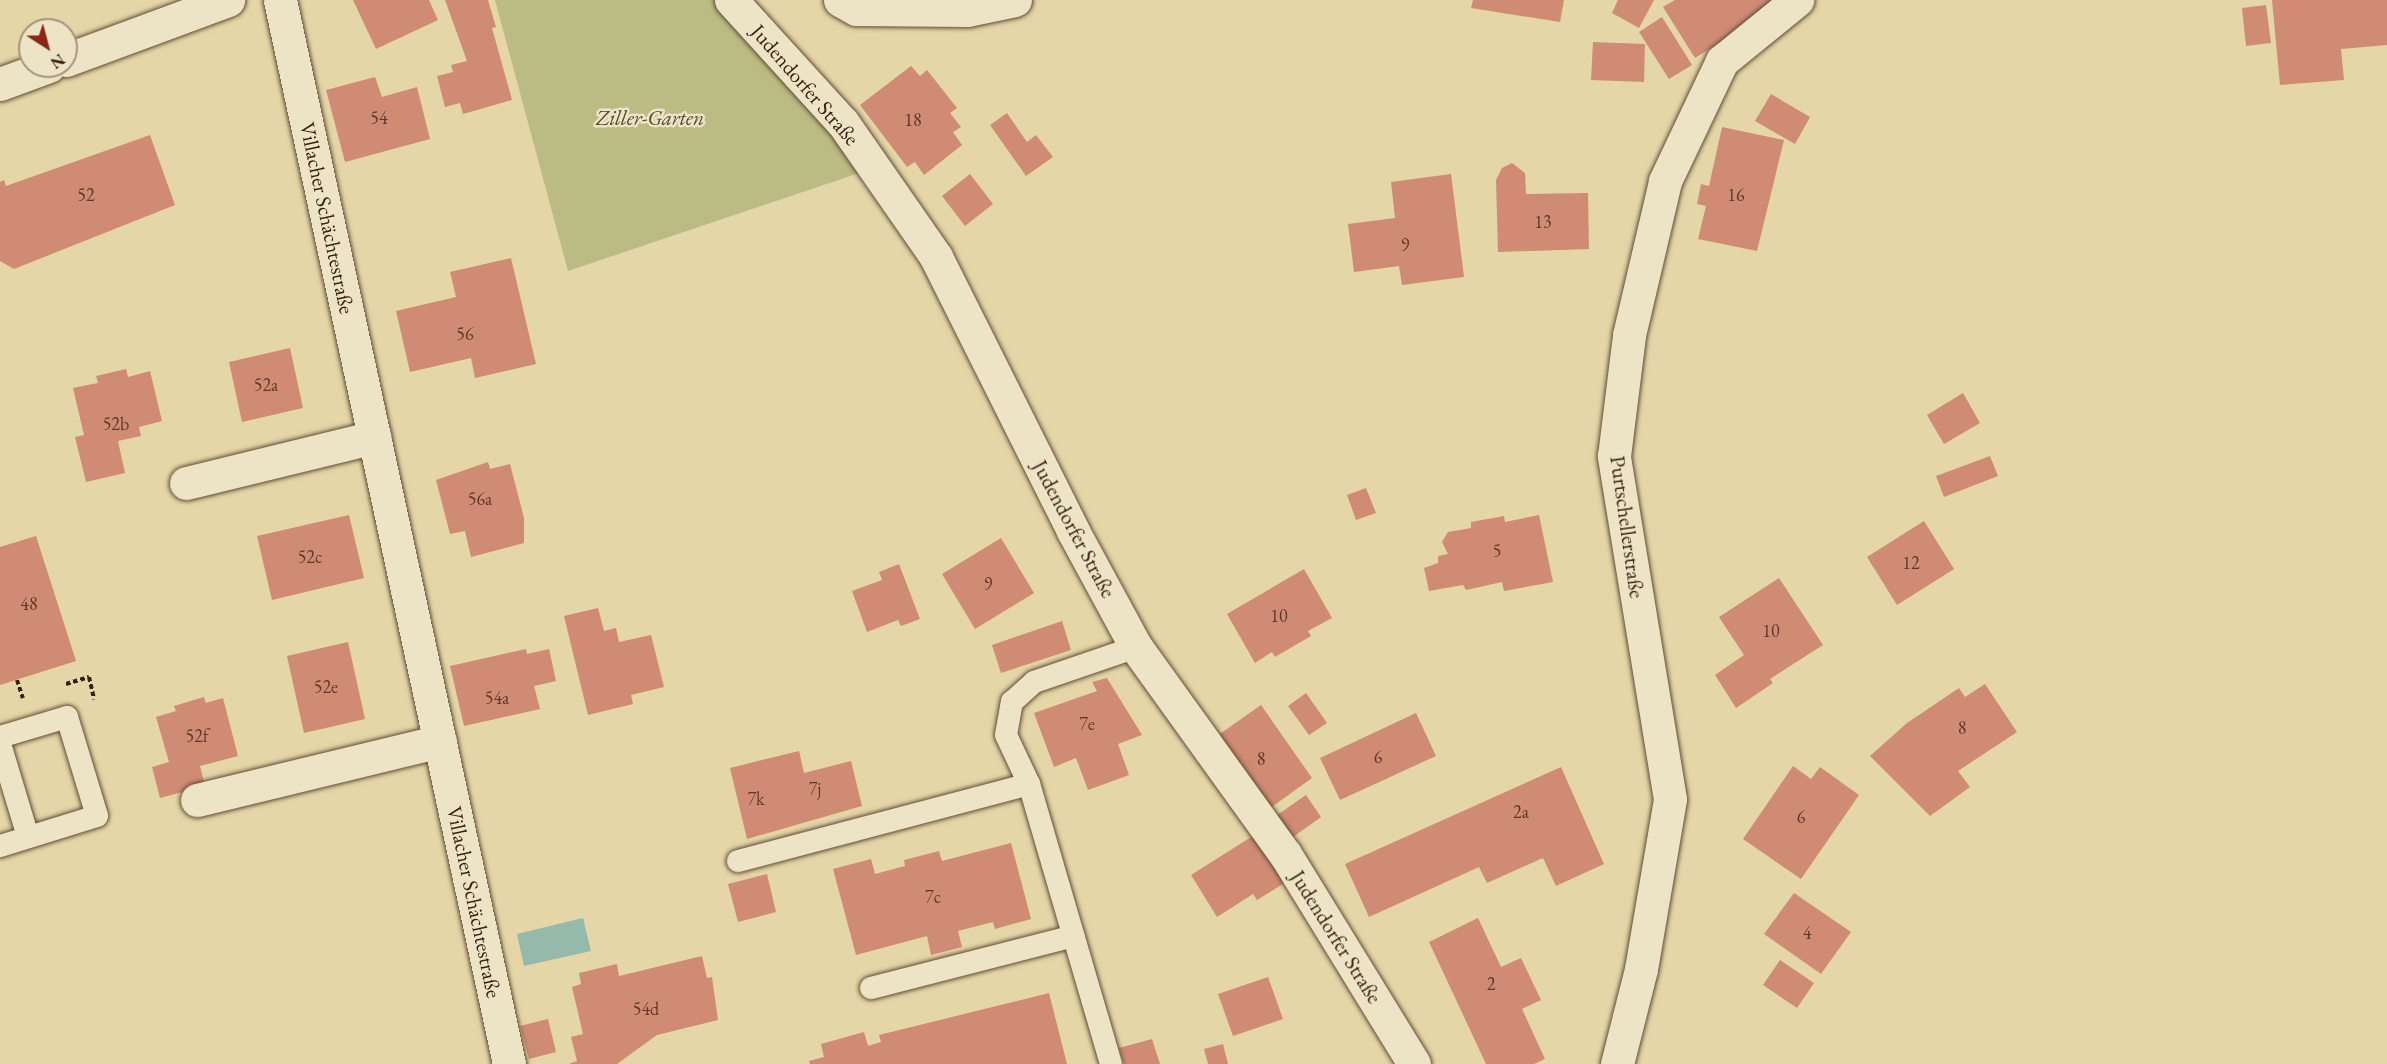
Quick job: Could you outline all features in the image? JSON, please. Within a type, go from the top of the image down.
[{"type":"street","points":[[78,56],[228,0]]},
{"type":"street","name":"Villacher Schächtestraße","points":[[280,0],[509,1064]]},
{"type":"street","name":"Judendorfer Straße","points":[[731,0],[843,123],[936,257],[1073,531],[1136,647],[1285,854],[1414,1064]]},
{"type":"street","points":[[840,0],[856,9],[956,10],[1015,0]]},
{"type":"street","name":"Purtschellerstraße","points":[[1617,1064],[1641,969],[1670,799],[1614,456],[1629,335],[1665,181],[1722,61],[1797,0]]},
{"type":"street","points":[[0,84],[18,77]]},
{"type":"street","points":[[186,483],[374,437]]},
{"type":"street","points":[[197,800],[440,741]]},
{"type":"lane","points":[[1111,1064],[1029,784],[1006,735],[1012,702],[1034,682],[1136,647]]},
{"type":"lane","points":[[0,737],[67,717],[97,816],[0,846]]},
{"type":"lane","points":[[0,744],[28,837]]},
{"type":"lane","points":[[738,861],[1029,784]]},
{"type":"lane","points":[[871,988],[1073,936]]},
{"type":"green space","name":"Ziller-Garten","points":[[495,0],[730,0],[874,168],[568,271]]},
{"type":"shaded area","points":[[583,918],[591,951],[524,966],[517,934]]},
{"type":"building","points":[[353,0],[429,0],[438,20],[376,49]]},
{"type":"building","points":[[445,0],[488,0],[496,27],[492,28],[512,100],[463,114],[460,103],[445,107],[437,76],[453,72],[451,65],[467,61]]},
{"type":"building","points":[[1473,0],[1564,0],[1560,22],[1471,8]]},
{"type":"building","points":[[1618,0],[1654,0],[1639,28],[1612,13]]},
{"type":"building","points":[[1675,0],[1781,0],[1783,3],[1695,58],[1663,7]]},
{"type":"building","points":[[2272,0],[2387,0],[2387,45],[2341,49],[2344,80],[2280,85]]},
{"type":"building","points":[[2266,5],[2271,43],[2246,46],[2242,8]]},
{"type":"building","points":[[1662,17],[1692,65],[1669,79],[1639,32]]},
{"type":"building","points":[[1593,42],[1645,44],[1644,82],[1591,80]]},
{"type":"building","points":[[911,66],[920,76],[927,70],[957,108],[950,113],[961,127],[953,132],[962,145],[924,175],[915,162],[907,167],[860,105]]},
{"type":"building","points":[[375,77],[382,97],[417,87],[430,139],[345,162],[326,90]]},
{"type":"building","points":[[1771,94],[1810,117],[1795,144],[1755,121]]},
{"type":"building","points":[[1007,113],[1027,142],[1036,135],[1053,157],[1026,176],[990,125]]},
{"type":"building","points":[[1722,127],[1784,140],[1757,251],[1698,239],[1706,206],[1697,204],[1701,184],[1709,186]]},
{"type":"building","points":[[150,135],[175,205],[14,269],[0,261],[0,182],[4,180],[6,186]]},
{"type":"building","points":[[1512,163],[1525,173],[1526,194],[1588,193],[1589,249],[1498,252],[1496,180],[1502,168]]},
{"type":"building","points":[[970,174],[993,204],[965,226],[942,196]]},
{"type":"building","points":[[1451,174],[1464,277],[1402,285],[1399,266],[1354,272],[1348,224],[1395,218],[1391,182]]},
{"type":"building","points":[[511,258],[536,364],[475,378],[471,358],[410,372],[396,311],[456,297],[450,272]]},
{"type":"building","points":[[290,348],[303,408],[242,422],[229,362]]},
{"type":"building","points":[[126,369],[128,377],[150,371],[162,421],[139,427],[141,436],[118,441],[125,473],[86,482],[75,437],[84,435],[73,388],[98,383],[96,376]]},
{"type":"building","points":[[1963,393],[1980,423],[1944,444],[1927,415]]},
{"type":"building","points":[[1990,456],[1998,476],[1944,497],[1936,476]]},
{"type":"building","points":[[488,462],[490,469],[510,464],[524,518],[524,543],[471,557],[465,531],[450,534],[436,480]]},
{"type":"building","points":[[1366,488],[1376,513],[1356,520],[1347,495]]},
{"type":"building","points":[[349,515],[364,578],[272,600],[257,536]]},
{"type":"building","points":[[1539,515],[1553,582],[1504,591],[1502,582],[1466,590],[1463,585],[1429,591],[1424,568],[1438,563],[1438,556],[1448,554],[1442,542],[1448,532],[1471,528],[1471,522],[1504,516],[1505,522]]},
{"type":"building","points":[[1924,521],[1954,569],[1897,605],[1867,557]]},
{"type":"building","points":[[36,536],[76,661],[0,685],[0,547]]},
{"type":"building","points":[[1001,538],[1034,593],[975,629],[942,574]]},
{"type":"building","points":[[899,564],[920,619],[901,626],[898,620],[867,632],[852,591],[882,580],[879,572]]},
{"type":"building","points":[[1304,569],[1332,618],[1308,631],[1311,636],[1275,657],[1272,652],[1255,663],[1227,614]]},
{"type":"building","points":[[1779,578],[1823,645],[1770,679],[1773,683],[1736,708],[1715,675],[1744,655],[1719,617]]},
{"type":"building","points":[[598,608],[604,631],[616,628],[619,642],[651,635],[664,687],[631,695],[633,704],[588,715],[564,616]]},
{"type":"building","points":[[1062,621],[1071,650],[1001,673],[992,645]]},
{"type":"building","points":[[348,642],[365,719],[304,733],[287,656]]},
{"type":"building","points":[[526,649],[527,654],[549,649],[556,681],[534,686],[540,709],[464,726],[450,666]]},
{"type":"building","points":[[1107,678],[1142,735],[1118,744],[1129,775],[1088,790],[1076,758],[1054,767],[1034,713],[1097,691],[1092,682]]},
{"type":"building","points":[[1985,684],[2017,732],[1958,771],[1970,787],[1930,816],[1870,756],[1907,723],[1959,688],[1965,697]]},
{"type":"building","points":[[1306,693],[1327,723],[1309,735],[1288,706]]},
{"type":"building","points":[[204,697],[206,703],[223,698],[238,756],[200,766],[205,786],[160,798],[152,767],[169,762],[156,717],[176,711],[174,706]]},
{"type":"building","points":[[1261,705],[1312,778],[1262,814],[1210,741]]},
{"type":"building","points":[[1416,713],[1436,756],[1340,800],[1320,758]]},
{"type":"building","points":[[799,751],[804,773],[851,761],[862,806],[747,839],[730,768]]},
{"type":"building","points":[[1793,766],[1811,779],[1820,767],[1859,795],[1801,879],[1743,839]]},
{"type":"building","points":[[1561,767],[1604,864],[1556,886],[1543,858],[1487,883],[1479,867],[1369,917],[1345,864]]},
{"type":"building","points":[[1306,795],[1321,817],[1289,840],[1273,818]]},
{"type":"building","points":[[1259,832],[1289,880],[1257,900],[1253,894],[1217,917],[1191,875]]},
{"type":"building","points":[[1011,843],[1031,919],[995,929],[993,922],[958,931],[962,947],[931,955],[927,936],[856,955],[833,869],[871,859],[875,874],[905,866],[904,860],[939,851],[942,861]]},
{"type":"building","points":[[767,874],[776,912],[738,922],[728,884]]},
{"type":"building","points":[[1794,893],[1851,932],[1821,974],[1764,934]]},
{"type":"building","points":[[1478,918],[1501,967],[1521,958],[1541,1000],[1522,1009],[1545,1059],[1534,1064],[1486,1064],[1429,942]]},
{"type":"building","points":[[702,956],[707,978],[712,977],[718,1020],[657,1035],[617,1064],[569,1064],[577,1061],[571,1037],[583,1034],[572,987],[581,984],[579,973],[617,964],[619,976]]},
{"type":"building","points":[[1780,960],[1814,983],[1797,1008],[1763,985]]},
{"type":"building","points":[[1268,977],[1283,1019],[1233,1036],[1218,994]]},
{"type":"building","points":[[1049,993],[1067,1064],[810,1064],[809,1061],[824,1057],[821,1044],[864,1032],[868,1046],[881,1042],[879,1035]]},
{"type":"building","points":[[548,1019],[556,1052],[529,1059],[520,1026]]},
{"type":"building","points":[[1152,1039],[1160,1064],[1124,1064],[1119,1048]]},
{"type":"building","points":[[1223,1044],[1228,1064],[1208,1064],[1204,1049]]}]
